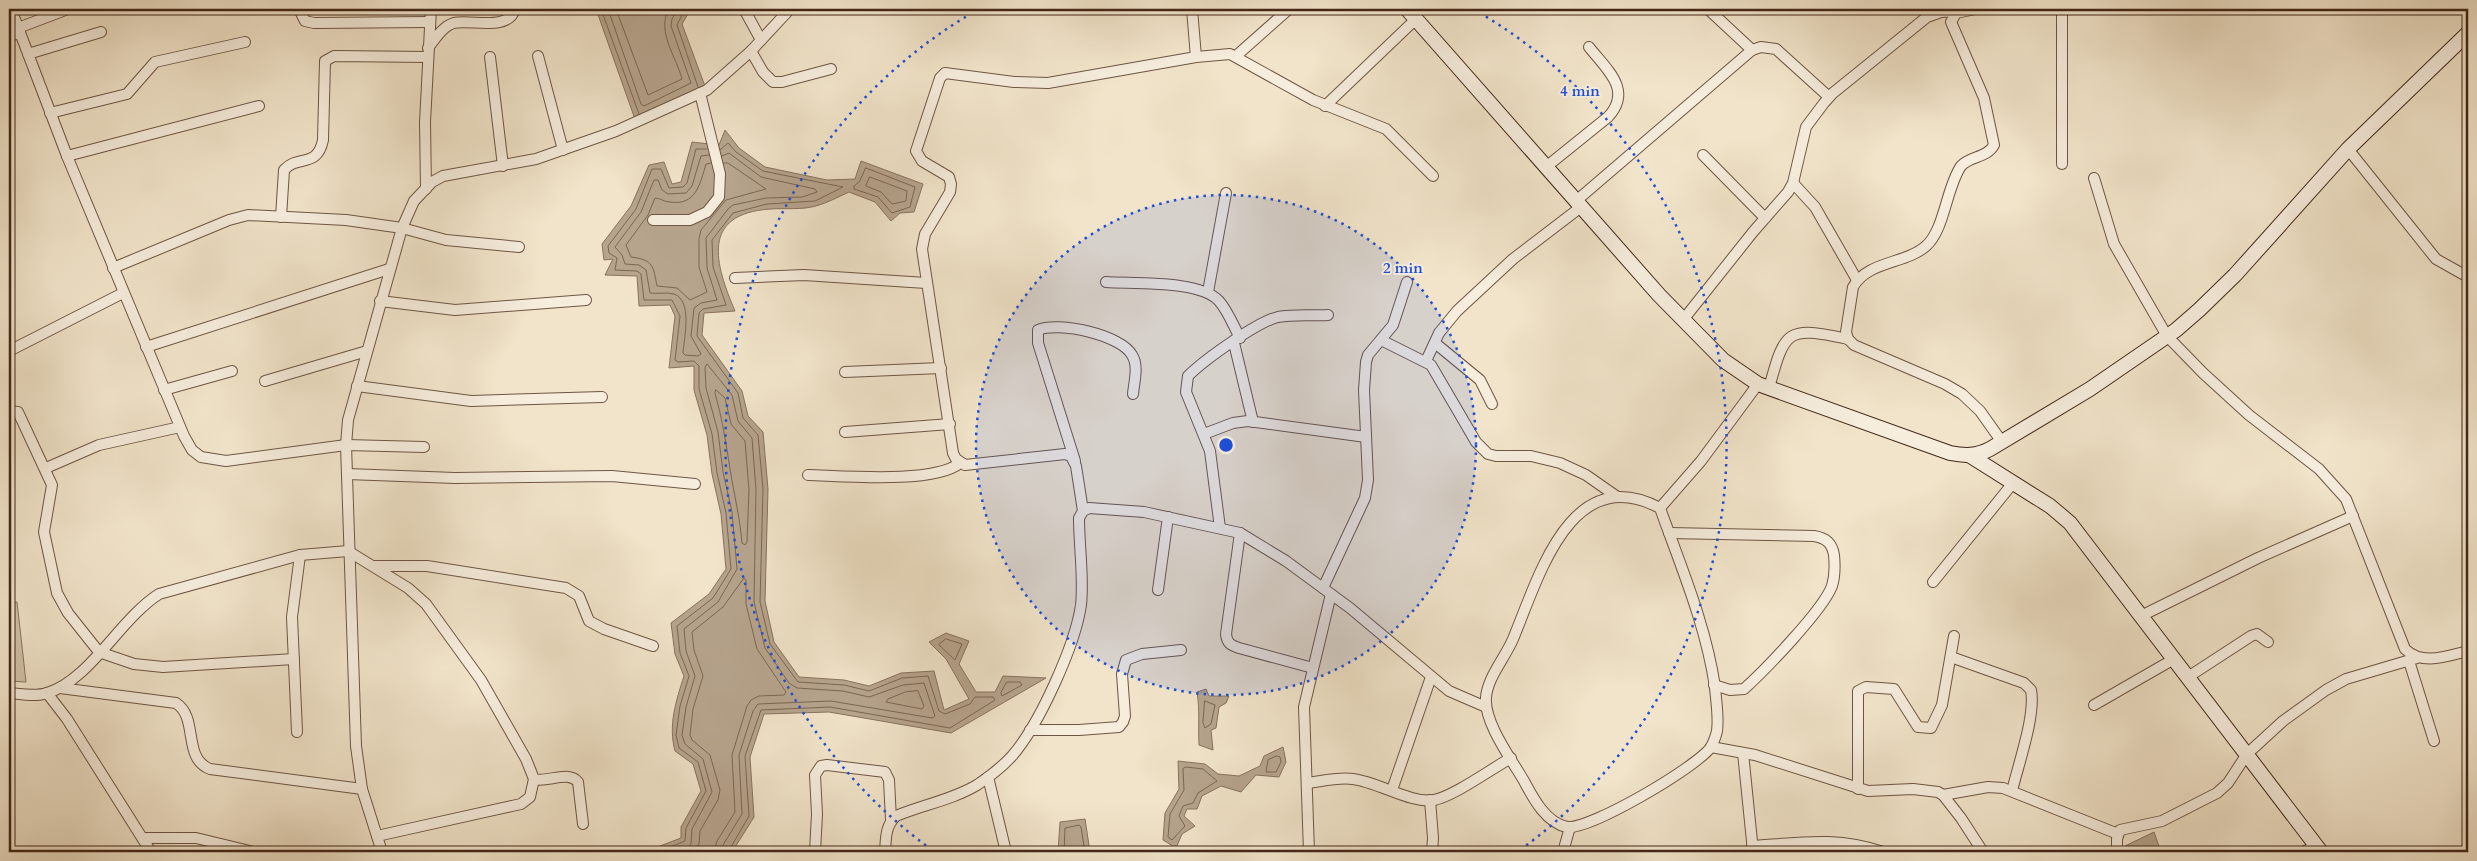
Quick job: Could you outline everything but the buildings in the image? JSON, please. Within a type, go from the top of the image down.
[{"type":"street","points":[[11,9],[50,113],[123,293],[180,427],[192,450],[201,457],[226,461],[346,445],[424,447]]},
{"type":"street","points":[[9,36],[68,9]]},
{"type":"street","points":[[299,9],[305,21],[314,23],[430,22]]},
{"type":"street","points":[[426,189],[424,141],[431,9]]},
{"type":"street","points":[[428,52],[442,31],[453,23],[501,22],[514,14],[515,9]]},
{"type":"street","points":[[744,9],[761,40]]},
{"type":"street","points":[[382,852],[362,789],[356,746],[348,552],[346,445],[348,420],[380,301],[402,228],[414,201],[432,182],[443,176],[536,159],[564,150],[616,132],[700,93],[714,85],[751,51],[790,9]]},
{"type":"street","points":[[1192,9],[1196,57]]},
{"type":"street","points":[[1236,56],[1289,9]]},
{"type":"street","points":[[1708,9],[1752,50]]},
{"type":"street","points":[[1682,320],[1788,192],[1793,183],[1806,127],[1829,97],[1927,17],[1940,12],[1975,9]]},
{"type":"street","points":[[2062,9],[2062,164]]},
{"type":"street","points":[[1848,339],[1847,326],[1857,280],[1869,272],[1926,247],[1934,237],[1961,166],[1970,158],[1987,153],[1994,145],[1984,98],[1952,27],[1953,17],[1962,11]]},
{"type":"street","points":[[1325,106],[1411,14],[1682,320],[1723,360],[1763,386],[1950,453],[1969,455],[1979,454],[2002,442],[2090,389],[2167,336],[2199,310],[2235,275],[2348,149],[2468,33]]},
{"type":"street","points":[[28,54],[101,32]]},
{"type":"street","points":[[50,113],[127,94],[142,74],[155,62],[245,42]]},
{"type":"street","points":[[1426,361],[1435,342],[1457,311],[1752,50],[1761,47],[1776,49],[1829,97]]},
{"type":"street","points":[[1546,167],[1615,109],[1619,98],[1619,89],[1589,48]]},
{"type":"street","points":[[751,51],[763,72],[773,82],[782,82],[831,69]]},
{"type":"street","points":[[281,217],[284,170],[288,165],[308,160],[321,151],[323,140],[325,61],[334,56],[428,52]]},
{"type":"street","points":[[1075,461],[1064,454],[965,465],[960,463],[953,453],[942,368],[926,283],[922,240],[951,188],[949,176],[922,161],[916,151],[940,78],[945,74],[1014,82],[1048,83],[1223,53],[1236,56],[1325,106],[1386,129],[1433,176]]},
{"type":"street","points":[[538,56],[564,150]]},
{"type":"street","points":[[490,57],[503,166]]},
{"type":"street","points":[[653,220],[690,220],[708,212],[719,197],[720,174],[700,93]]},
{"type":"street","points":[[68,156],[259,106]]},
{"type":"street","points":[[2348,149],[2436,259],[2468,277]]},
{"type":"street","points":[[1703,155],[1765,218]]},
{"type":"street","points":[[2094,178],[2114,244],[2167,336],[2203,373],[2249,415],[2318,469],[2346,499],[2405,649],[2413,659],[2434,741]]},
{"type":"street","points":[[1793,183],[1815,207],[1857,280]]},
{"type":"street","points":[[1208,292],[1226,193]]},
{"type":"street","points":[[113,268],[238,216],[346,220],[402,228],[446,240],[520,247]]},
{"type":"street","points":[[146,347],[390,268]]},
{"type":"street","points":[[735,278],[804,275],[926,283]]},
{"type":"street","points":[[1106,282],[1189,288],[1208,292],[1221,302],[1237,340],[1254,422]]},
{"type":"street","points":[[1309,852],[1308,783],[1303,715],[1327,591],[1365,498],[1368,480],[1366,362],[1368,355],[1396,319],[1407,282]]},
{"type":"street","points":[[9,351],[123,293]]},
{"type":"street","points":[[380,301],[455,310],[586,300]]},
{"type":"street","points":[[1220,528],[1210,451],[1186,392],[1186,383],[1194,370],[1237,340],[1274,319],[1328,315]]},
{"type":"street","points":[[1083,511],[1075,461],[1036,337],[1038,330],[1044,327],[1078,330],[1120,343],[1129,350],[1135,362],[1133,394]]},
{"type":"street","points":[[1660,508],[1763,386],[1785,340],[1793,334],[1817,333],[1848,339],[1854,345],[1945,384],[1962,394],[1980,412],[2002,442]]},
{"type":"street","points":[[1381,340],[1426,361],[1437,373],[1482,450],[1496,456],[1531,456],[1560,463],[1586,475],[1616,496]]},
{"type":"street","points":[[1435,342],[1480,380],[1492,404]]},
{"type":"street","points":[[266,381],[367,351]]},
{"type":"street","points":[[845,372],[942,368]]},
{"type":"street","points":[[164,390],[232,371]]},
{"type":"street","points":[[357,386],[471,402],[602,397]]},
{"type":"street","points":[[9,411],[18,412],[46,468],[52,485],[44,532],[57,593],[68,614],[99,652],[134,664],[163,667],[294,659]]},
{"type":"street","points":[[1204,434],[1233,424],[1254,422],[1366,437]]},
{"type":"street","points":[[845,432],[950,424]]},
{"type":"street","points":[[46,468],[99,445],[180,427]]},
{"type":"street","points":[[1969,455],[2050,506],[2070,523],[2319,849],[2303,852]]},
{"type":"street","points":[[808,475],[916,475],[945,471],[960,463]]},
{"type":"street","points":[[347,474],[455,478],[612,476],[695,484]]},
{"type":"street","points":[[1933,582],[2013,483]]},
{"type":"street","points":[[1616,496],[1641,499],[1660,508],[1694,601],[1712,666],[1717,732],[1711,747],[1686,768],[1616,811],[1570,827],[1559,824],[1536,802],[1491,723],[1486,707],[1486,697],[1490,684],[1512,642],[1547,557],[1558,538],[1587,506],[1616,496]]},
{"type":"street","points":[[891,820],[910,810],[962,793],[988,777],[1012,756],[1030,730],[1065,655],[1079,618],[1082,579],[1079,518],[1083,511],[1089,508],[1168,517],[1240,532],[1286,561],[1327,591],[1431,677],[1461,698],[1486,707]]},
{"type":"street","points":[[2141,616],[2258,558],[2354,516]]},
{"type":"street","points":[[1158,590],[1168,517]]},
{"type":"street","points":[[1240,532],[1226,640],[1231,646],[1313,668]]},
{"type":"street","points":[[1669,533],[1814,536],[1827,540],[1832,546],[1835,568],[1831,587],[1826,598],[1811,617],[1744,688],[1730,690],[1714,685]]},
{"type":"street","points":[[9,693],[47,694],[69,683],[82,672],[140,608],[159,594],[300,555],[348,552],[408,588],[426,604],[481,680],[526,759],[534,779],[530,798],[522,804],[377,836]]},
{"type":"street","points":[[297,732],[292,604],[300,555]]},
{"type":"street","points":[[374,566],[427,566],[566,588],[579,596],[589,621],[604,629],[653,646]]},
{"type":"street","points":[[2188,677],[2251,636],[2257,634],[2268,642]]},
{"type":"street","points":[[1858,789],[1858,691],[1866,688],[1894,689],[1918,727],[1931,728],[1942,704],[1954,636]]},
{"type":"street","points":[[1030,730],[1087,730],[1119,727],[1124,722],[1122,674],[1126,660],[1142,654],[1181,650]]},
{"type":"street","points":[[2117,852],[2118,834],[2124,828],[2170,818],[2217,793],[2228,783],[2247,754],[2283,721],[2326,690],[2346,679],[2413,659],[2426,659],[2468,651]]},
{"type":"street","points":[[1951,657],[2024,683],[2031,690],[2032,700],[2027,730],[2012,791]]},
{"type":"street","points":[[2094,704],[2174,659]]},
{"type":"street","points":[[1392,790],[1431,677]]},
{"type":"street","points":[[59,688],[176,703],[181,706],[186,715],[196,758],[201,766],[210,769],[362,789]]},
{"type":"street","points":[[47,694],[67,719],[151,852]]},
{"type":"street","points":[[1711,747],[1743,753],[1858,789],[1880,792],[1925,790],[1944,796],[1988,787],[2012,791],[2088,824],[2118,834]]},
{"type":"street","points":[[1743,753],[1752,849],[1835,841],[1855,843],[1883,852]]},
{"type":"street","points":[[1308,783],[1349,778],[1416,799],[1430,800],[1449,794],[1511,758]]},
{"type":"street","points":[[815,852],[817,814],[815,774],[822,766],[827,765],[885,772],[889,780],[891,820],[886,832],[885,852]]},
{"type":"street","points":[[988,777],[1006,852]]},
{"type":"street","points":[[534,779],[539,781],[575,778],[580,789],[583,824]]},
{"type":"street","points":[[1944,796],[1983,852]]},
{"type":"street","points":[[1430,800],[1434,838],[1432,852]]},
{"type":"street","points":[[1563,852],[1570,827]]},
{"type":"street","points":[[143,838],[196,838],[254,852]]},
{"type":"shaded area","points":[[9,602],[17,602],[26,682],[9,681]]},
{"type":"water","points":[[596,9],[691,9],[682,24],[706,89],[636,122]]},
{"type":"water","points":[[725,130],[739,148],[765,167],[827,180],[855,179],[861,161],[923,184],[914,212],[900,213],[891,221],[875,202],[849,192],[811,207],[770,209],[748,213],[732,220],[723,231],[719,244],[719,259],[722,276],[735,311],[704,313],[702,335],[742,391],[748,416],[763,432],[768,489],[765,601],[774,642],[799,677],[844,680],[869,686],[901,673],[934,671],[944,710],[969,699],[946,659],[929,642],[946,633],[969,641],[959,664],[976,692],[995,692],[1003,676],[1046,678],[951,733],[829,712],[764,714],[750,757],[754,817],[732,852],[659,852],[660,846],[681,838],[681,827],[701,791],[693,764],[675,751],[673,741],[674,713],[684,676],[675,654],[671,623],[709,594],[726,569],[721,514],[712,474],[707,435],[694,390],[694,366],[669,368],[675,316],[670,305],[639,306],[637,276],[605,275],[613,259],[604,260],[602,244],[631,206],[649,165],[664,162],[672,184],[681,182],[692,142],[719,145]]},
{"type":"water","points":[[1206,689],[1209,696],[1229,696],[1226,703],[1219,707],[1216,728],[1211,730],[1213,750],[1199,745],[1197,692]]},
{"type":"water","points":[[1283,747],[1286,762],[1279,777],[1256,775],[1241,792],[1221,786],[1202,796],[1197,809],[1187,809],[1184,816],[1195,826],[1182,834],[1176,848],[1163,840],[1165,813],[1179,789],[1178,761],[1205,764],[1218,774],[1239,776],[1260,766],[1264,756]]},
{"type":"water","points":[[1085,819],[1090,852],[1058,852],[1060,822]]},
{"type":"water","points":[[2154,832],[2161,852],[2126,852],[2125,846]]}]
